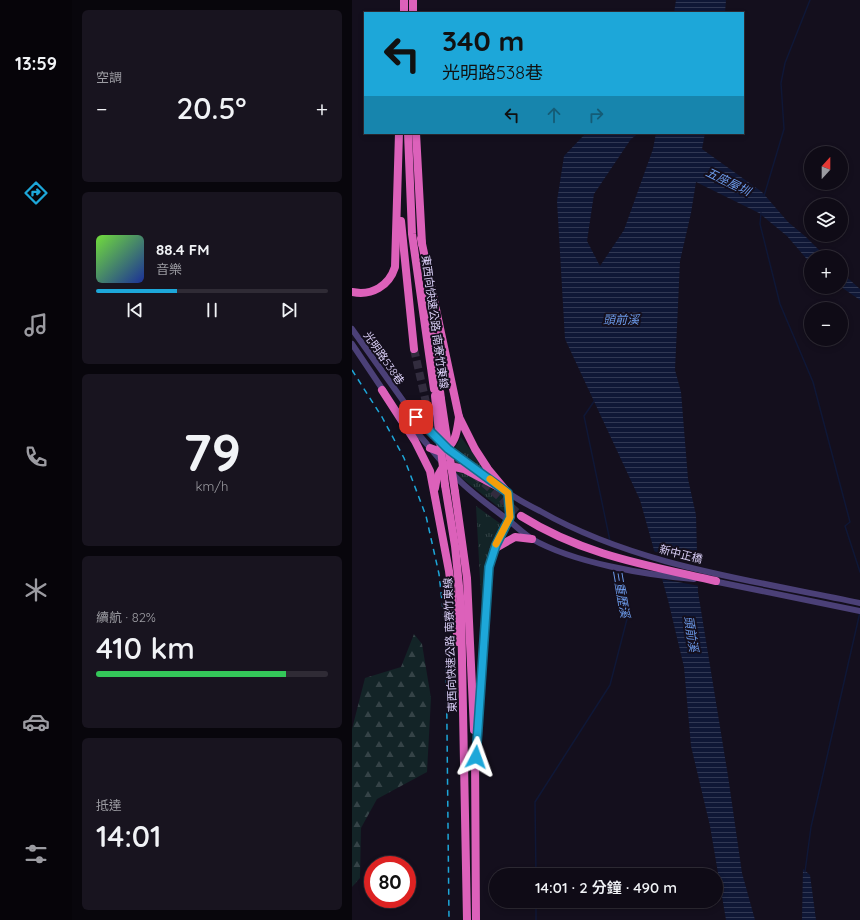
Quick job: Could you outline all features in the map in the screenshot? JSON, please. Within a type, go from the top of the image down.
[{"type":"highway","points":[[404,0],[404,12]]},
{"type":"highway","points":[[413,0],[413,12]]},
{"type":"highway","points":[[352,292],[360,294],[375,291],[386,283],[393,272],[396,261],[399,134]]},
{"type":"highway","name":"東西向快速公路 南寮竹東線","points":[[408,134],[412,234],[438,398],[455,492],[467,578],[471,645],[471,705],[476,757],[476,920]]},
{"type":"highway","name":"東西向快速公路 南寮竹東線","points":[[416,134],[421,238],[446,485],[455,546],[461,606],[466,777],[467,920]]},
{"type":"highway","points":[[398,191],[414,349]]},
{"type":"highway","points":[[421,238],[459,417],[475,449],[488,469],[508,493],[510,517],[494,550],[489,567],[476,757]]},
{"type":"highway","points":[[382,390],[415,441],[430,471],[449,571],[462,674]]},
{"type":"highway","points":[[430,448],[441,452],[448,449],[455,439],[459,417]]},
{"type":"highway","points":[[434,495],[436,478],[445,466],[464,469],[508,493]]},
{"type":"highway","points":[[520,516],[564,540],[601,554],[716,581]]},
{"type":"highway","points":[[494,550],[515,537],[532,539]]},
{"type":"street","name":"光明路538巷","points":[[352,329],[409,409],[448,449],[508,493]]},
{"type":"street","name":"光明路538巷","points":[[352,344],[382,390],[445,466],[462,484],[532,539]]},
{"type":"street","name":"新中正橋","points":[[508,493],[570,528],[638,553],[707,571],[860,603]]},
{"type":"street","name":"新中正橋","points":[[532,539],[567,554],[634,571],[716,581],[860,611]]},
{"type":"green space","points":[[461,437],[485,470],[454,450]]},
{"type":"green space","points":[[449,468],[465,473],[504,496],[506,513]]},
{"type":"green space","points":[[476,506],[501,524],[487,567],[482,616]]},
{"type":"green space","points":[[414,634],[422,644],[431,698],[427,772],[377,799],[361,828],[360,878],[352,887],[352,729],[365,678],[401,667]]},
{"type":"water","points":[[676,0],[726,0],[725,12],[674,12]]},
{"type":"water","name":"頭前溪","points":[[585,134],[638,134],[631,139],[594,194],[587,241],[600,266],[624,230],[653,149],[656,134],[705,134],[702,149],[762,192],[788,222],[804,235],[804,242],[811,242],[819,250],[804,250],[804,256],[787,236],[759,213],[696,182],[691,213],[680,261],[675,370],[681,392],[688,479],[696,515],[698,592],[742,873],[755,920],[726,920],[723,902],[723,868],[717,868],[710,826],[691,746],[684,667],[668,600],[640,500],[565,339],[557,201],[564,156]]},
{"type":"water","points":[[848,278],[860,289],[860,300],[848,292]]},
{"type":"water","points":[[803,869],[810,875],[816,920],[802,920]]},
{"type":"pier","points":[[652,551],[699,562],[700,586],[661,579]]},
{"type":"waterway","points":[[764,196],[784,129],[781,83],[785,63],[810,0]]},
{"type":"waterway","points":[[761,213],[760,224],[780,304],[813,382],[850,522],[845,526],[860,572]]},
{"type":"waterway","name":"三重歷溪","points":[[595,400],[584,416],[610,541]]},
{"type":"waterway","name":"三重歷溪","points":[[536,868],[535,802],[610,685],[627,619],[617,570]]},
{"type":"waterway","points":[[805,872],[811,827],[860,612]]},
{"type":"waterway","name":"三重歷溪","points":[[536,908],[536,920]]},
{"type":"tunnel","points":[[414,349],[434,438]]},
{"type":"tunnel","points":[[448,451],[521,516]]},
{"type":"railway","points":[[352,370],[382,417],[404,458],[426,516],[439,574],[446,636],[449,920]]},
{"type":"slow traffic","points":[[490,479],[508,493],[510,517],[496,544]]},
{"type":"route","points":[[416,417],[448,449],[508,493],[510,517],[496,545],[489,567],[476,757]]},
{"type":"water label","name":"五座屋圳","points":[[728,182]]}]
